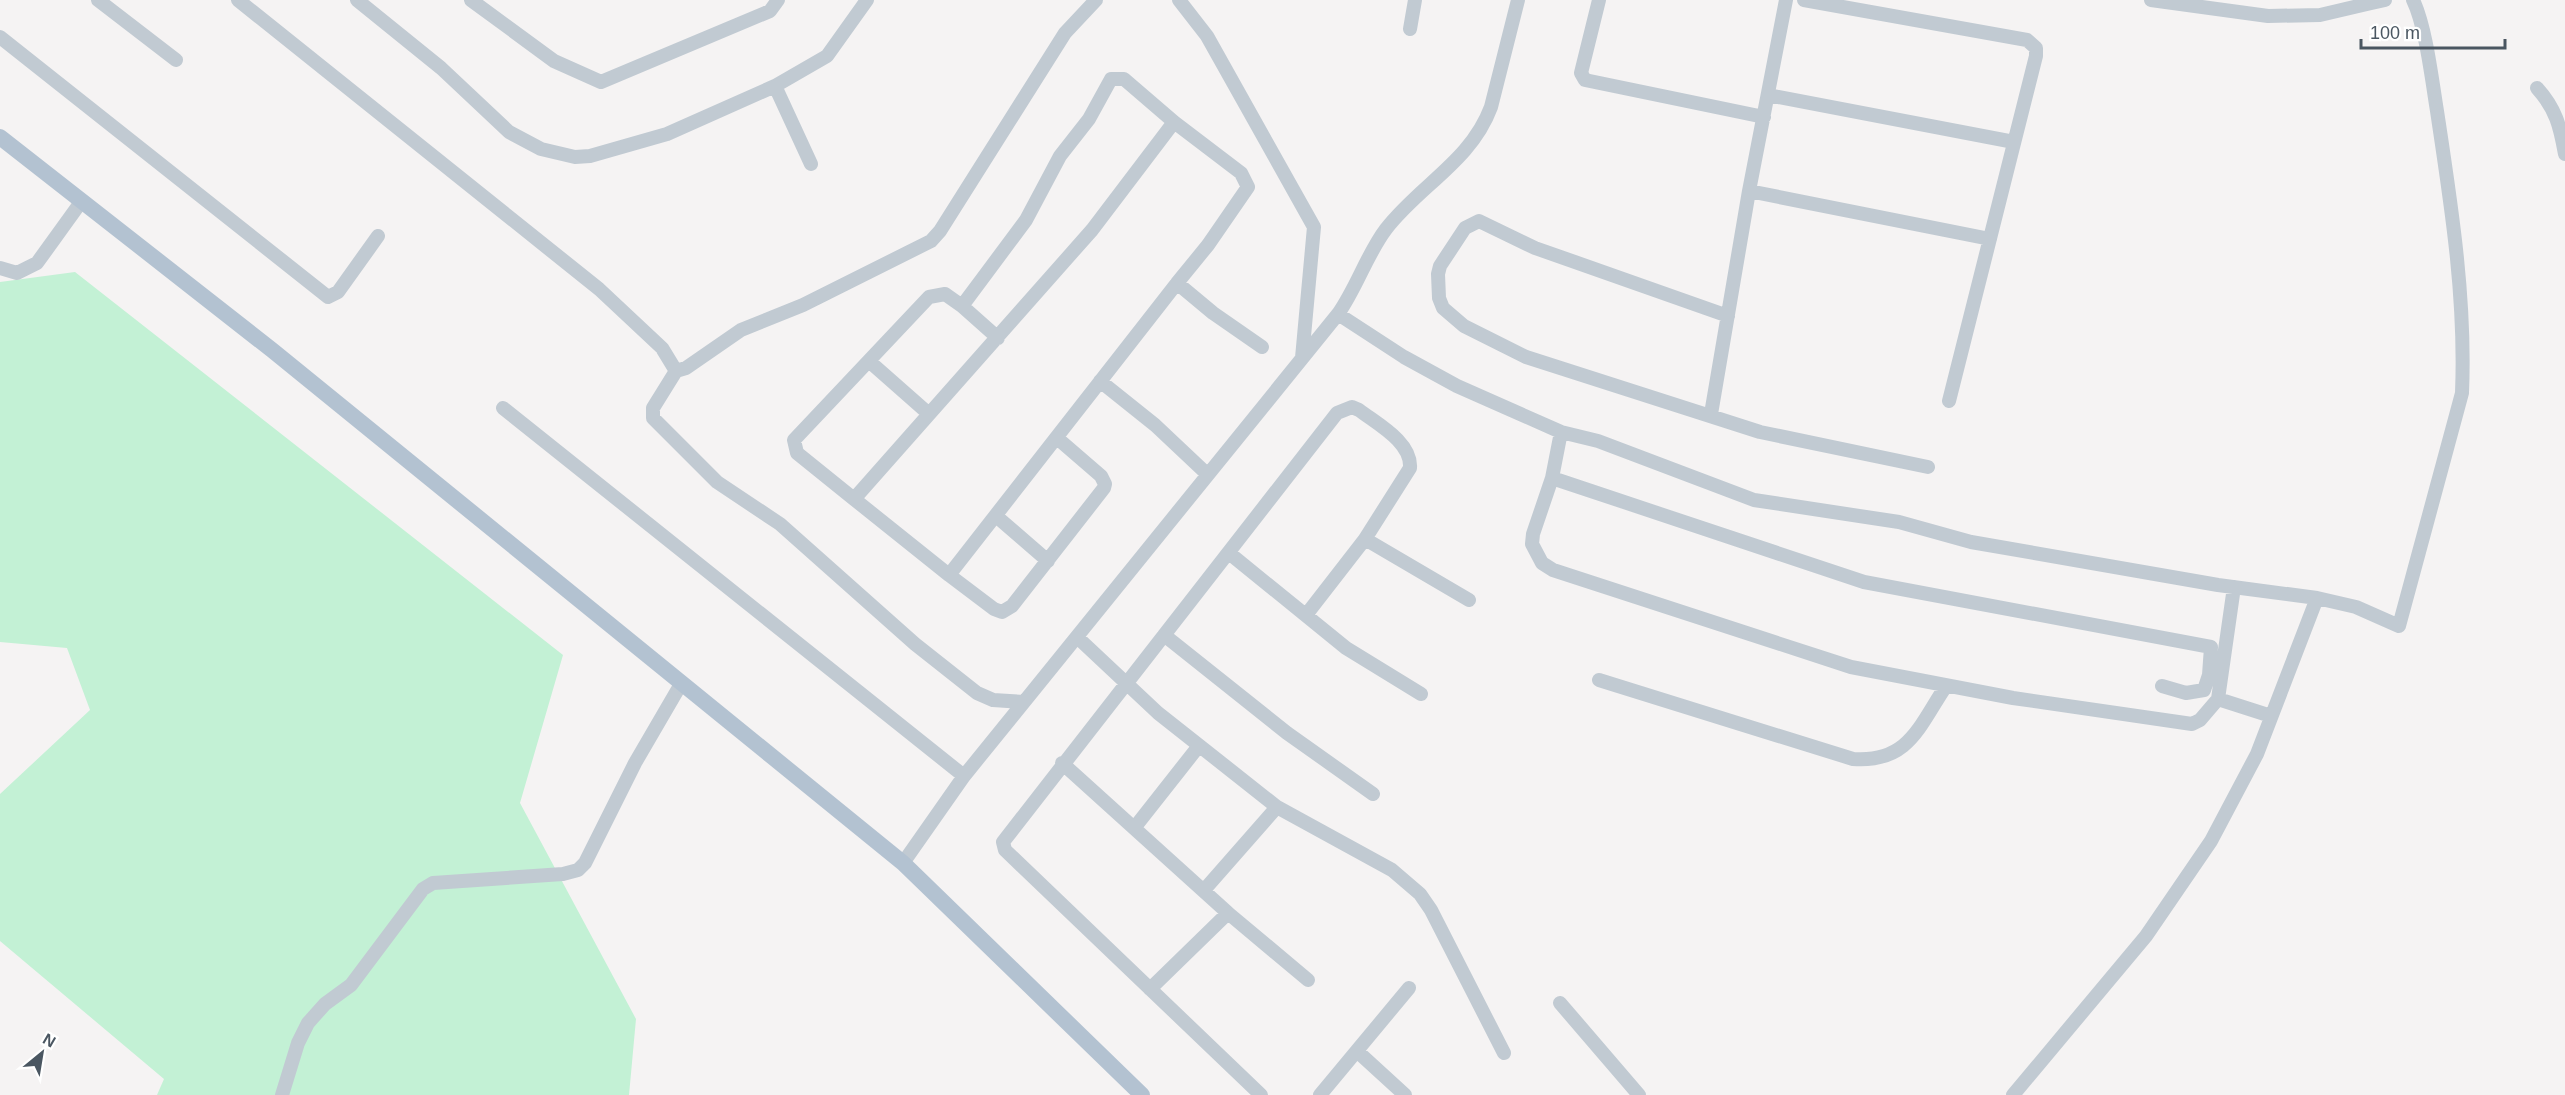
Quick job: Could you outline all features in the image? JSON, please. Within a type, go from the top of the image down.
[{"type":"main road","points":[[0,137],[272,350],[903,863],[1142,1095]]},
{"type":"street","points":[[98,0],[176,60]]},
{"type":"street","points":[[238,0],[598,289],[662,348],[676,371]]},
{"type":"street","points":[[357,0],[441,68],[496,122],[524,141],[557,154],[590,156],[667,134],[775,87],[826,56],[867,0]]},
{"type":"street","points":[[471,0],[554,61],[601,82],[770,11],[778,0]]},
{"type":"street","points":[[1024,702],[993,700],[977,693],[915,644],[780,524],[717,482],[653,418],[653,408],[676,371],[686,368],[741,330],[804,305],[931,241],[940,231],[1065,33],[1096,0]]},
{"type":"street","points":[[1179,0],[1207,36],[1314,226],[1302,358]]},
{"type":"street","points":[[1410,29],[1415,0]]},
{"type":"street","points":[[903,863],[964,776],[1338,314],[1384,231],[1471,146],[1491,107],[1518,0]]},
{"type":"street","points":[[1599,0],[1581,73],[1585,80],[1764,117]]},
{"type":"street","points":[[1711,414],[1749,191],[1786,0]]},
{"type":"street","points":[[1804,0],[2033,44],[2036,56],[1950,401]]},
{"type":"street","points":[[2151,0],[2268,16],[2320,15],[2366,2],[2385,0]]},
{"type":"street","points":[[1338,314],[1404,357],[1457,386],[1561,432],[1598,441],[1754,500],[1899,522],[1971,542],[2234,587],[2317,598],[2356,607],[2399,626],[2462,393],[2461,321],[2454,228],[2432,80],[2413,0]]},
{"type":"street","points":[[0,37],[328,297],[338,292],[378,236]]},
{"type":"street","points":[[949,575],[1213,238],[1248,187],[1241,174],[1174,122],[1124,79],[1111,79],[1089,119],[1060,156],[1026,220],[962,306]]},
{"type":"street","points":[[775,87],[811,164]]},
{"type":"street","points":[[2536,88],[2551,103],[2559,119],[2565,154]]},
{"type":"street","points":[[1768,95],[2014,142]]},
{"type":"street","points":[[855,499],[1092,230],[1174,122]]},
{"type":"street","points":[[1749,191],[1990,239]]},
{"type":"street","points":[[0,268],[17,273],[37,263],[81,202]]},
{"type":"street","points":[[1728,316],[1535,248],[1479,221],[1465,228],[1440,266],[1438,274],[1438,298],[1443,308],[1464,326],[1526,357],[1772,435],[1928,467]]},
{"type":"street","points":[[1177,283],[1213,313],[1262,347]]},
{"type":"street","points":[[998,338],[945,294],[929,297],[794,440],[797,453],[949,575],[994,609],[1002,612],[1012,606],[1100,494],[1105,484],[1101,476],[1057,438]]},
{"type":"street","points":[[870,362],[928,414]]},
{"type":"street","points":[[1100,381],[1155,425],[1207,474]]},
{"type":"street","points":[[1261,1095],[1003,847],[1005,838],[1062,763],[1337,413],[1352,406],[1405,447],[1410,461],[1407,476],[1365,539],[1306,615]]},
{"type":"street","points":[[503,408],[964,776]]},
{"type":"street","points":[[1561,432],[1552,478],[1533,534],[1532,544],[1542,563],[1553,570],[1823,659],[1946,686],[2192,724],[2200,720],[2218,699],[2234,587]]},
{"type":"street","points":[[1552,478],[1864,582],[2211,647],[2209,675],[2204,690],[2186,693],[2162,686]]},
{"type":"street","points":[[996,516],[1048,561]]},
{"type":"street","points":[[1365,539],[1469,600]]},
{"type":"street","points":[[1229,553],[1356,656],[1420,694]]},
{"type":"street","points":[[2013,1095],[2146,936],[2171,903],[2218,829],[2257,754],[2317,598]]},
{"type":"street","points":[[1164,635],[1287,733],[1373,794]]},
{"type":"street","points":[[1077,637],[1125,684],[1198,747],[1277,807],[1392,870],[1420,894],[1431,910],[1504,1053]]},
{"type":"street","points":[[1599,680],[1842,756],[1868,760],[1887,757],[1903,749],[1946,686]]},
{"type":"street","points":[[282,1095],[298,1043],[308,1023],[325,1004],[351,985],[423,889],[433,883],[563,874],[578,870],[585,863],[635,764],[681,684]]},
{"type":"street","points":[[2218,699],[2271,716]]},
{"type":"street","points":[[1135,827],[1198,747]]},
{"type":"street","points":[[1062,763],[1205,889],[1228,913],[1308,980]]},
{"type":"street","points":[[1205,889],[1277,807]]},
{"type":"street","points":[[1150,989],[1228,913]]},
{"type":"street","points":[[1320,1095],[1409,988]]},
{"type":"street","points":[[1560,1002],[1639,1095]]},
{"type":"street","points":[[1358,1052],[1405,1095]]},
{"type":"green space","points":[[75,272],[563,655],[520,803],[636,1019],[629,1095],[157,1095],[164,1079],[0,941],[0,794],[90,710],[67,648],[0,642],[0,282]]}]
